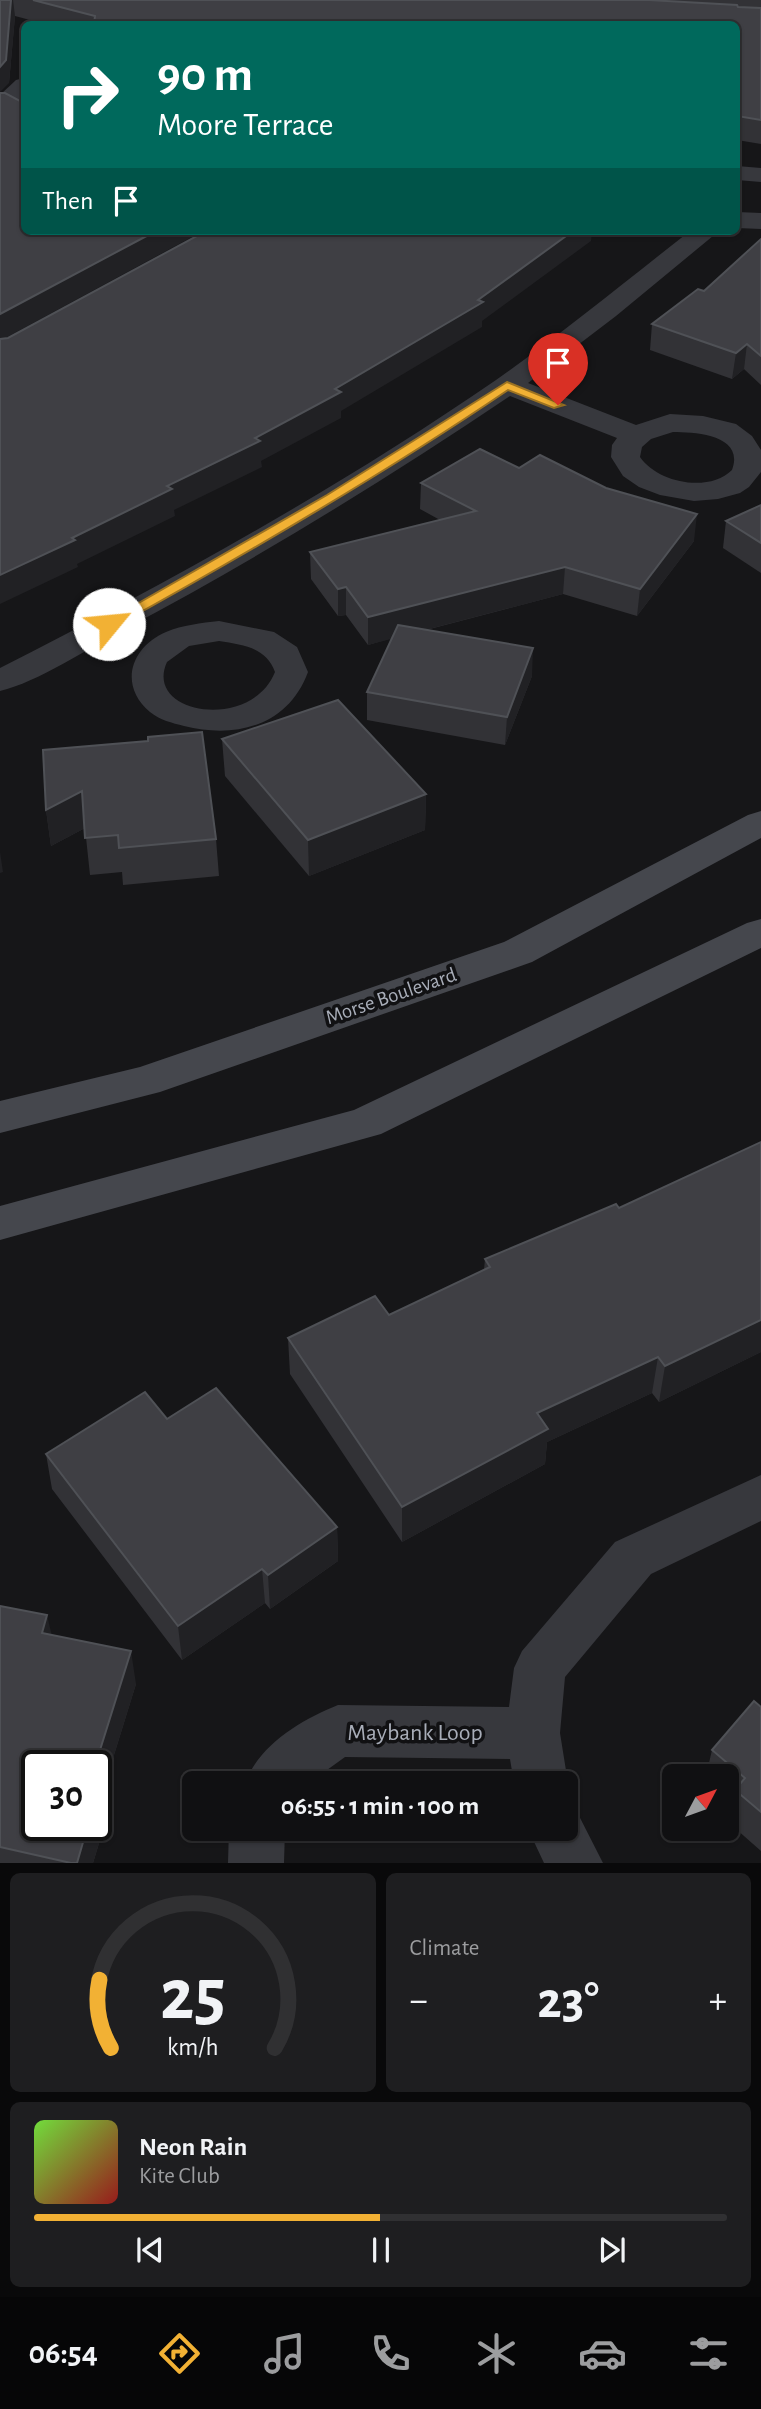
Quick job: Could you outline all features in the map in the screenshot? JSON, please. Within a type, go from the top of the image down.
[{"type":"main road","name":"Morse Boulevard","points":[[0,1117],[145,1081],[519,952],[761,823]]},
{"type":"main road","points":[[0,1223],[366,1123],[761,932]]},
{"type":"street","points":[[10,107],[21,90]]},
{"type":"street","points":[[740,173],[761,175]]},
{"type":"street","points":[[740,220],[761,221]]},
{"type":"street","points":[[0,681],[131,613],[428,438],[507,385],[701,235]]},
{"type":"street","points":[[507,385],[636,435]]},
{"type":"street","points":[[131,613],[172,642]]},
{"type":"street","points":[[539,1771],[533,1733],[540,1668],[633,1558],[761,1497]]},
{"type":"street","name":"Maybank Loop","points":[[284,1771],[296,1758],[338,1731],[533,1733]]},
{"type":"street","points":[[256,1863],[257,1841]]},
{"type":"street","points":[[563,1841],[575,1863]]},
{"type":"building","points":[[0,0],[11,0],[6,60],[0,67]]},
{"type":"building","points":[[33,0],[649,0],[761,8],[761,120],[740,116],[740,21],[94,21],[95,16]]},
{"type":"building","points":[[0,93],[5,93],[21,101],[21,235],[148,235],[0,314]]},
{"type":"building","points":[[199,235],[567,235],[478,300],[483,302],[335,389],[341,392],[255,438],[260,441],[167,486],[172,489],[72,538],[75,540],[0,575],[0,339],[8,338]]},
{"type":"building","points":[[761,239],[761,356],[747,344],[736,353],[652,324],[698,289],[704,291]]},
{"type":"building","points":[[480,449],[519,468],[540,455],[606,488],[697,514],[640,589],[565,567],[368,617],[346,587],[338,589],[310,552],[476,511],[421,483]]},
{"type":"building","points":[[761,505],[761,543],[726,521]]},
{"type":"building","points":[[398,625],[533,648],[507,717],[367,692]]},
{"type":"building","points":[[338,700],[426,794],[308,840],[222,739]]},
{"type":"building","points":[[202,732],[216,839],[119,848],[118,835],[85,838],[82,791],[46,810],[43,750],[148,741],[148,737]]},
{"type":"building","points":[[761,1142],[761,1320],[665,1366],[658,1357],[537,1413],[548,1429],[402,1507],[288,1338],[375,1296],[389,1315],[490,1267],[485,1259],[616,1204],[619,1208]]},
{"type":"building","points":[[216,1388],[337,1527],[268,1575],[262,1569],[178,1626],[46,1454],[145,1392],[167,1419]]},
{"type":"building","points":[[0,1606],[47,1615],[42,1633],[131,1651],[100,1750],[21,1750],[21,1841],[83,1841],[77,1863],[0,1847]]},
{"type":"building","points":[[754,1701],[761,1707],[761,1812],[739,1793],[739,1785],[745,1778],[739,1773],[739,1764],[728,1764],[712,1750]]},
{"type":"route","points":[[109,624],[220,564],[428,438],[507,385],[558,405]]}]
